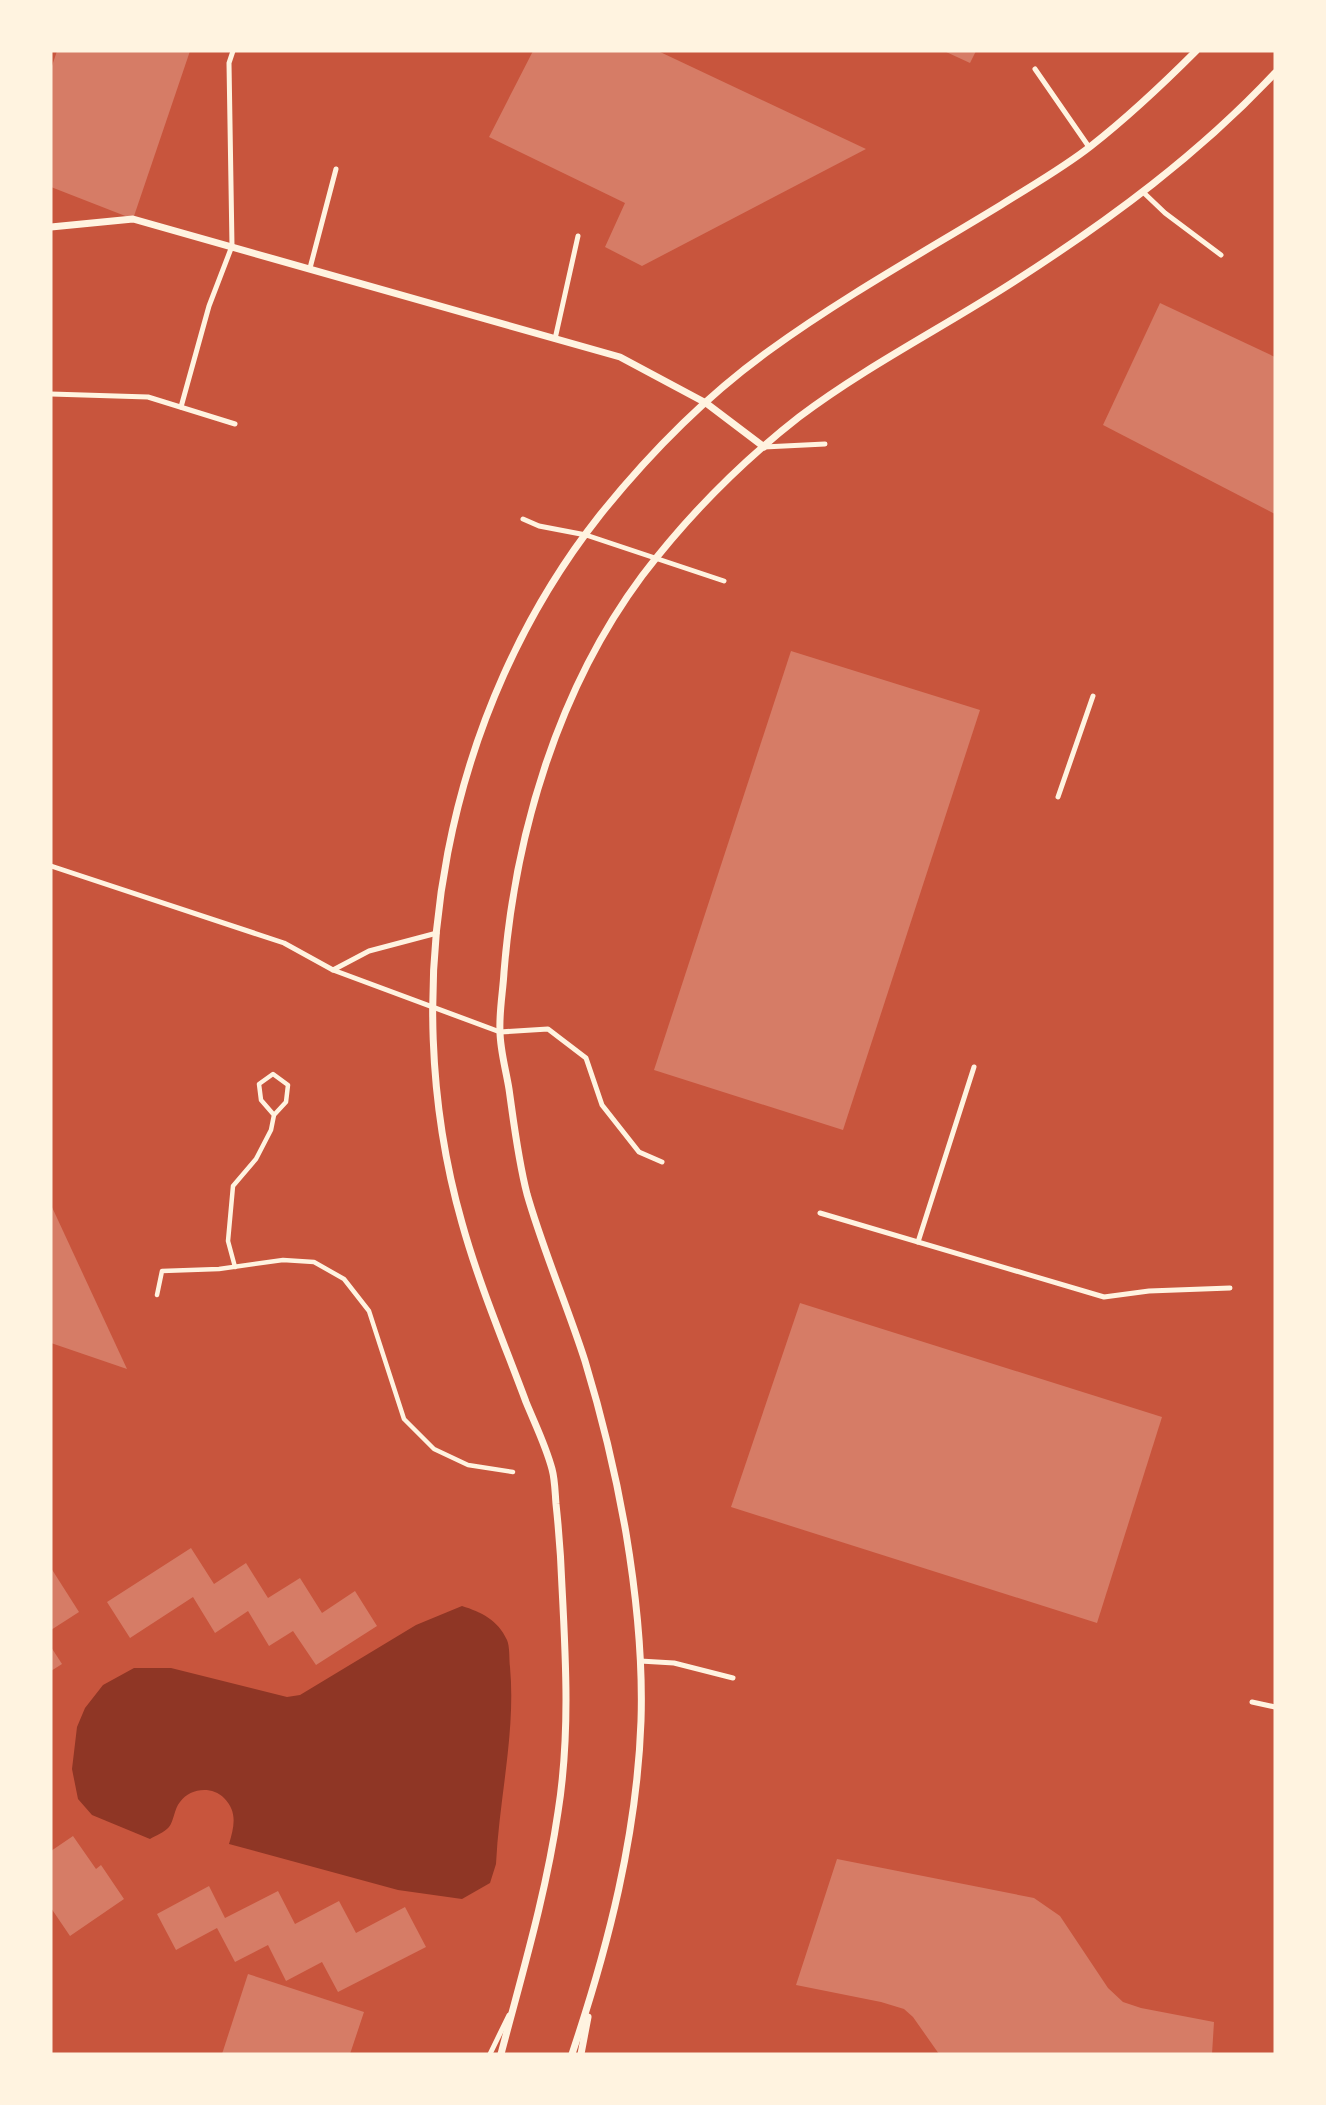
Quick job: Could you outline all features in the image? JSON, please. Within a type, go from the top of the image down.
[{"type":"street","points":[[500,2054],[552,1851],[561,1795],[567,1706],[560,1545],[552,1471],[463,1230],[453,1189],[439,1101],[431,1008],[442,891],[455,823],[489,707],[541,602],[586,535],[638,471],[706,403],[739,373],[793,335],[1051,174],[1089,147],[1149,96],[1196,51]]},
{"type":"street","points":[[581,2054],[593,1992],[616,1905],[631,1813],[640,1725],[639,1661],[632,1578],[614,1472],[584,1360],[528,1197],[517,1149],[500,1032],[514,887],[552,748],[602,640],[636,585],[690,518],[764,447],[799,417],[832,394],[1014,282],[1143,192],[1214,134],[1275,73]]},
{"type":"street","points":[[51,227],[133,219],[620,357],[706,403],[764,447]]},
{"type":"street","points":[[572,2054],[593,1992]]},
{"type":"lane","points":[[181,407],[209,306],[232,246],[229,63],[233,51]]},
{"type":"lane","points":[[1035,69],[1089,147]]},
{"type":"lane","points":[[310,268],[336,169]]},
{"type":"lane","points":[[1143,192],[1165,213],[1221,255]]},
{"type":"lane","points":[[555,339],[578,236]]},
{"type":"lane","points":[[51,394],[148,397],[235,424]]},
{"type":"lane","points":[[764,447],[825,444]]},
{"type":"lane","points":[[523,519],[539,526],[586,535],[724,581]]},
{"type":"lane","points":[[1058,797],[1093,696]]},
{"type":"lane","points":[[51,866],[284,943],[332,970],[500,1032],[548,1029],[586,1058],[603,1105],[639,1152],[662,1162]]},
{"type":"lane","points":[[332,970],[369,951],[437,933]]},
{"type":"lane","points":[[918,1242],[974,1067]]},
{"type":"lane","points":[[820,1213],[1104,1297],[1149,1291],[1230,1288]]},
{"type":"lane","points":[[639,1661],[674,1663],[733,1678]]},
{"type":"lane","points":[[1252,1702],[1275,1707]]},
{"type":"lane","points":[[490,2054],[512,2009]]},
{"type":"path","points":[[236,1267],[228,1241],[233,1186],[256,1159],[271,1130],[274,1115],[286,1102],[288,1085],[273,1074],[259,1084],[261,1100],[274,1115]]},
{"type":"path","points":[[157,1295],[162,1271],[236,1267],[284,1260],[314,1262],[344,1279],[369,1311],[404,1419],[434,1449],[468,1465],[513,1472]]},
{"type":"shaded area","points":[[462,1606],[488,1618],[499,1627],[507,1640],[511,1716],[496,1864],[490,1883],[462,1899],[398,1890],[229,1844],[233,1826],[231,1809],[219,1794],[207,1790],[195,1791],[184,1797],[169,1827],[150,1839],[92,1815],[78,1799],[72,1769],[77,1727],[85,1708],[103,1685],[134,1668],[171,1668],[287,1697],[300,1695],[416,1625]]},
{"type":"building","points":[[57,51],[190,51],[133,219],[51,187],[51,69]]},
{"type":"building","points":[[533,51],[658,51],[866,149],[642,266],[605,247],[625,203],[489,137]]},
{"type":"building","points":[[944,51],[976,51],[970,63]]},
{"type":"building","points":[[1160,303],[1275,357],[1275,514],[1103,425]]},
{"type":"building","points":[[791,651],[980,710],[843,1130],[654,1070]]},
{"type":"building","points":[[51,1205],[127,1369],[51,1343]]},
{"type":"building","points":[[800,1303],[1162,1417],[1097,1623],[731,1507]]},
{"type":"building","points":[[191,1548],[214,1584],[246,1563],[268,1598],[300,1578],[322,1613],[355,1591],[377,1626],[316,1665],[293,1631],[269,1646],[248,1611],[215,1633],[193,1597],[130,1638],[107,1602]]},
{"type":"building","points":[[51,1568],[79,1612],[51,1630]]},
{"type":"building","points":[[51,1647],[62,1664],[51,1671]]},
{"type":"building","points":[[73,1836],[96,1869],[101,1865],[124,1899],[70,1936],[51,1908],[51,1851]]},
{"type":"building","points":[[837,1859],[1034,1898],[1060,1916],[1108,1988],[1123,2002],[1214,2022],[1212,2054],[939,2054],[913,2017],[904,2009],[796,1985]]},
{"type":"building","points":[[209,1886],[225,1918],[278,1891],[295,1924],[339,1901],[356,1933],[405,1907],[426,1947],[338,1992],[322,1962],[286,1981],[268,1945],[235,1962],[217,1928],[176,1950],[157,1914]]},
{"type":"building","points":[[248,1974],[364,2012],[350,2054],[222,2054]]}]
